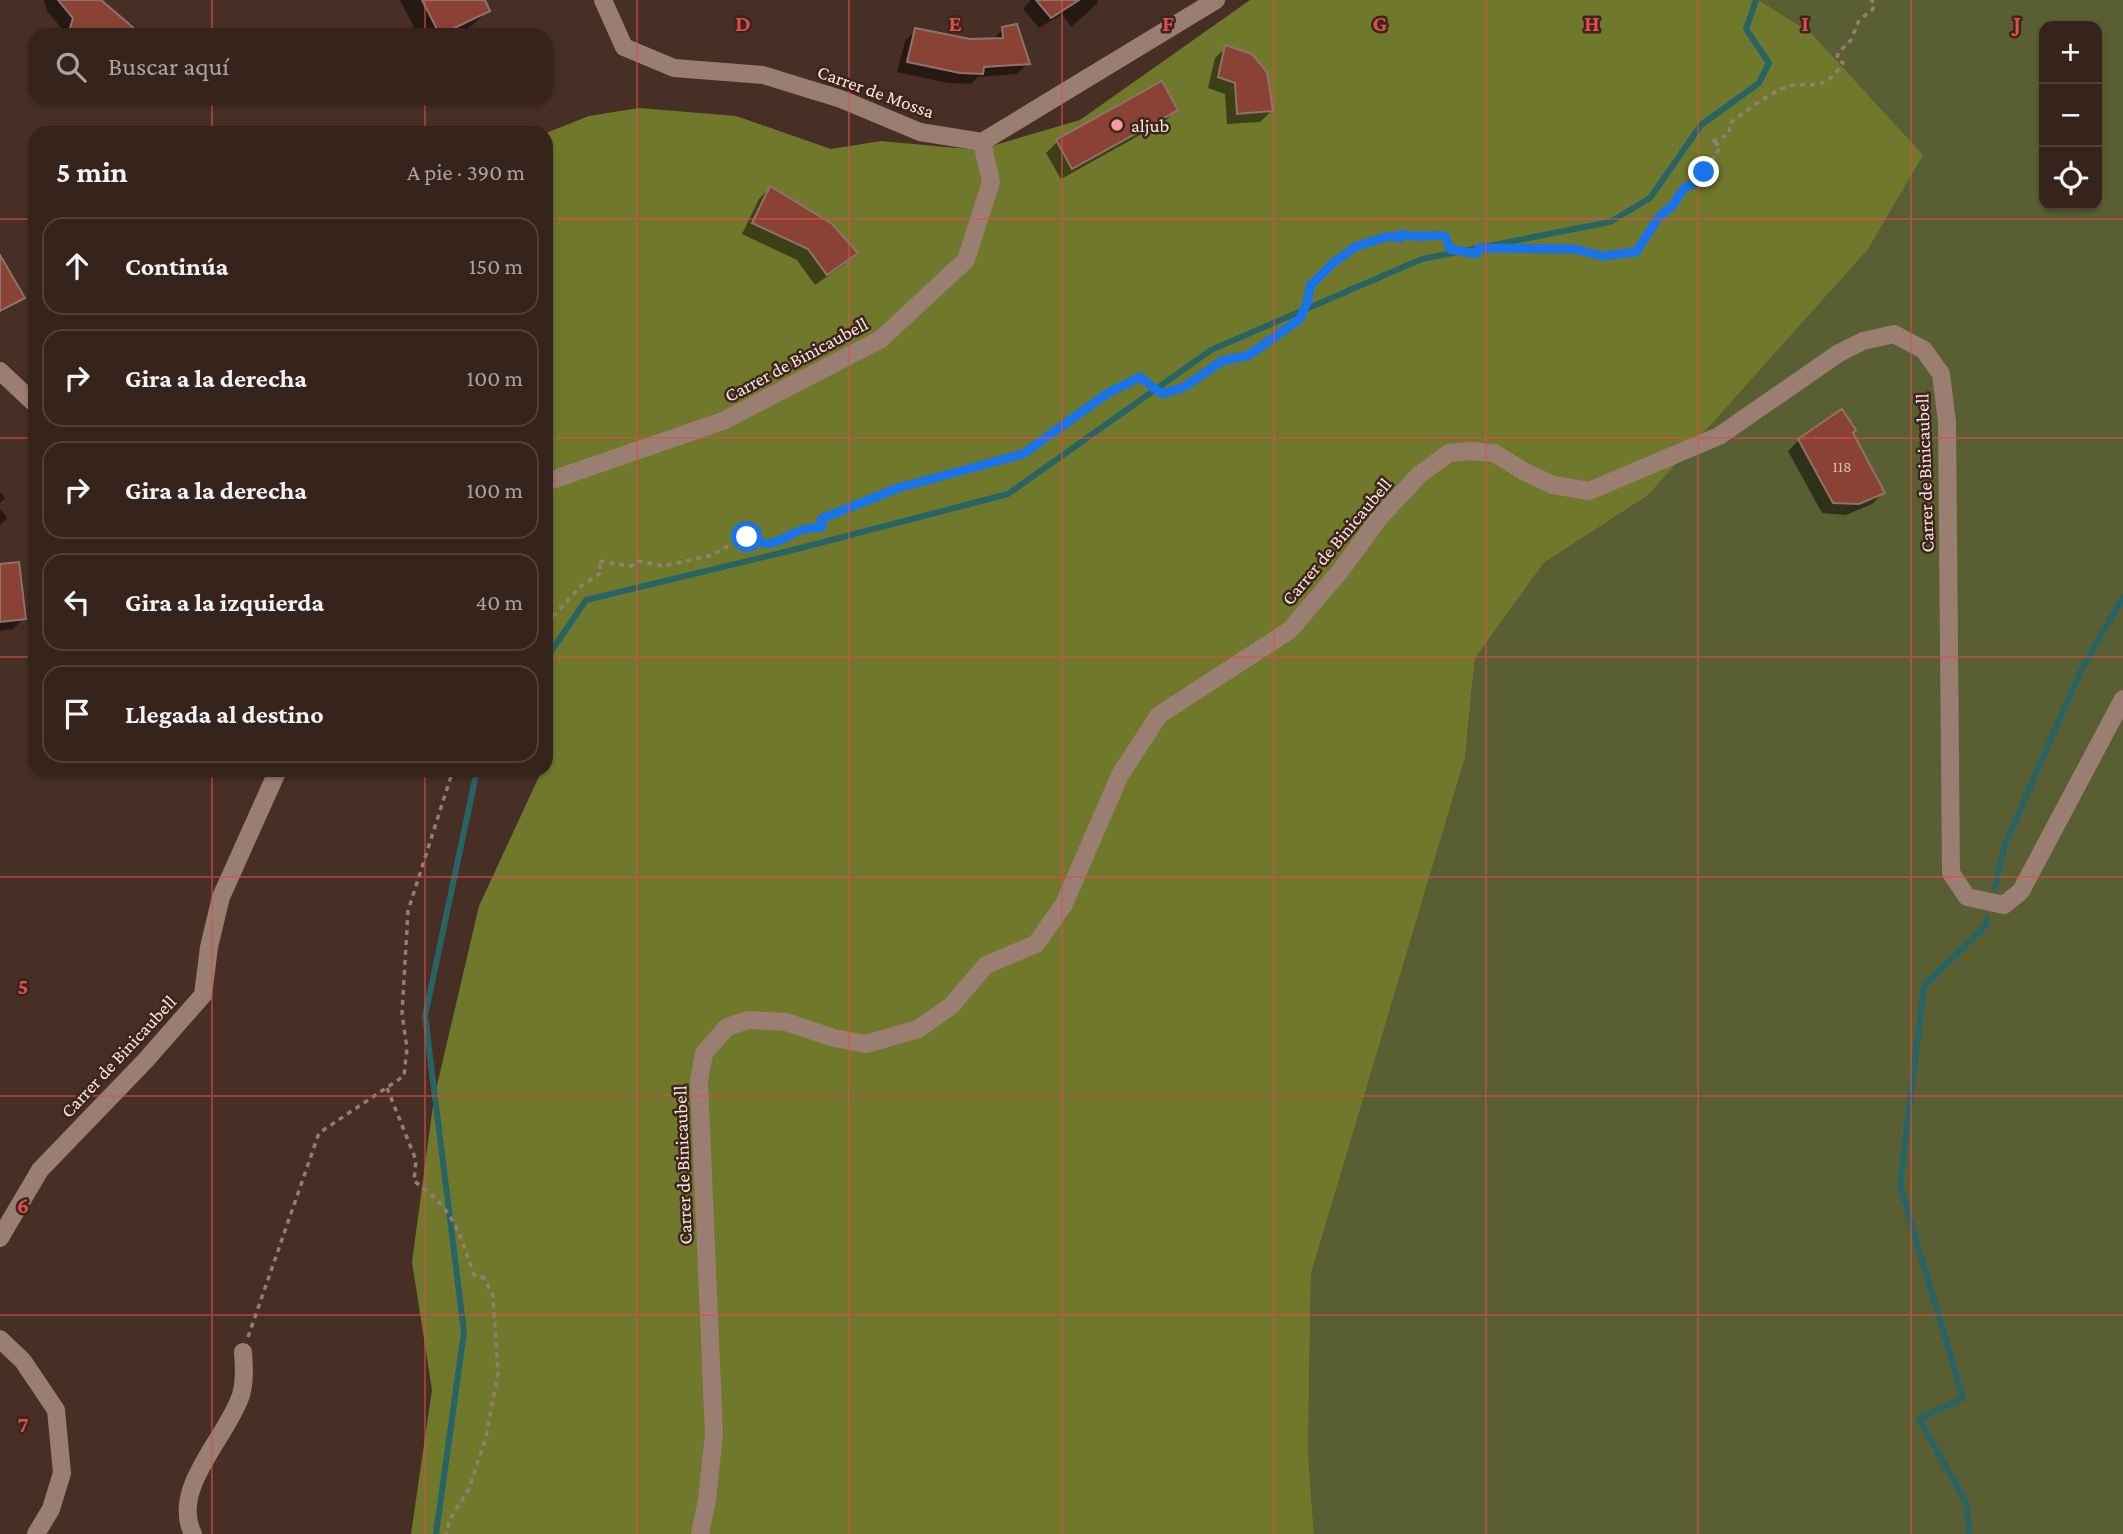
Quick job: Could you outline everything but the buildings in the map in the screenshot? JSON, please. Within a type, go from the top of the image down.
[{"type":"street","name":"Carrer de Mossa","points":[[603,0],[624,47],[674,68],[763,75],[841,99],[920,132],[982,142]]},
{"type":"street","points":[[982,142],[1216,0]]},
{"type":"street","name":"Carrer de Binicaubell","points":[[553,480],[723,421],[881,339],[966,260],[991,182],[982,142]]},
{"type":"street","name":"Carrer de Binicaubell","points":[[700,1534],[707,1500],[714,1434],[699,1081],[704,1054],[727,1027],[748,1020],[786,1022],[834,1038],[866,1044],[918,1030],[951,1006],[986,965],[1036,944],[1064,904],[1120,775],[1159,715],[1290,630],[1341,570],[1380,517],[1420,474],[1449,453],[1494,453],[1553,485],[1589,491],[1719,436],[1839,354],[1863,341],[1894,334],[1924,350],[1941,374],[1943,386],[1947,422],[1951,873],[1967,897],[2004,905],[2021,891],[2123,699]]},
{"type":"street","points":[[0,371],[28,397]]},
{"type":"street","name":"Carrer de Binicaubell","points":[[0,1238],[40,1170],[145,1061],[203,995],[209,947],[221,897],[275,777]]},
{"type":"street","points":[[0,1339],[23,1361],[56,1410],[62,1473],[51,1508],[36,1534]]},
{"type":"street","points":[[193,1534],[187,1504],[194,1481],[240,1397],[245,1377],[243,1352]]},
{"type":"path","points":[[553,616],[581,586],[602,572],[598,561],[631,566],[638,561],[663,566],[709,556],[747,537],[761,544],[778,543],[804,530],[822,527],[821,519],[898,488],[1023,454],[1108,393],[1140,377],[1162,394],[1184,387],[1222,361],[1249,355],[1300,319],[1308,300],[1310,286],[1332,264],[1355,247],[1388,236],[1401,238],[1401,234],[1415,238],[1445,236],[1450,249],[1476,254],[1479,248],[1575,249],[1602,256],[1636,252],[1658,218],[1718,155],[1720,145],[1711,142],[1729,134],[1730,123],[1783,88],[1821,85],[1835,75],[1843,63],[1838,59],[1838,53],[1852,40],[1859,20],[1873,9],[1874,2],[1870,0]]},
{"type":"path","points":[[243,1352],[319,1133],[404,1076],[407,1048],[402,1014],[408,911],[451,777]]},
{"type":"path","points":[[387,1087],[416,1160],[414,1181],[433,1194],[456,1222],[474,1275],[484,1278],[493,1296],[498,1374],[486,1437],[469,1489],[450,1519],[446,1534]]},
{"type":"green space","points":[[1250,0],[1759,0],[1810,32],[1923,155],[1868,249],[1647,496],[1544,563],[1475,658],[1465,758],[1311,1274],[1308,1450],[1314,1534],[411,1534],[432,1390],[412,1262],[434,1098],[479,906],[539,777],[553,777],[553,130],[589,116],[639,108],[736,116],[831,149],[881,141],[978,150],[1080,120]]},
{"type":"green space","points":[[1759,0],[2123,0],[2123,1534],[1314,1534],[1308,1450],[1311,1274],[1465,758],[1475,658],[1544,563],[1647,496],[1810,32]]},
{"type":"waterway","points":[[553,649],[586,600],[1008,494],[1211,350],[1422,259],[1610,222],[1650,198],[1701,125],[1759,83],[1769,63],[1746,29],[1756,0]]},
{"type":"waterway","points":[[1995,888],[2004,847],[2080,672],[2123,597]]},
{"type":"waterway","points":[[436,1534],[464,1332],[425,1016],[476,777]]},
{"type":"waterway","points":[[1969,1534],[1967,1504],[1919,1419],[1963,1398],[1900,1185],[1924,986],[1985,926],[1987,918]]},
{"type":"place","name":"aljub","points":[[1117,125]]},
{"type":"route","points":[[747,537],[761,544],[778,543],[804,530],[822,527],[821,519],[898,488],[1023,454],[1108,393],[1140,377],[1162,394],[1184,387],[1222,361],[1249,355],[1300,319],[1308,300],[1310,286],[1332,264],[1355,247],[1388,236],[1401,238],[1401,234],[1415,238],[1445,236],[1450,249],[1476,254],[1479,248],[1575,249],[1602,256],[1636,252],[1658,218],[1673,205],[1684,188],[1693,184],[1704,172]]}]
